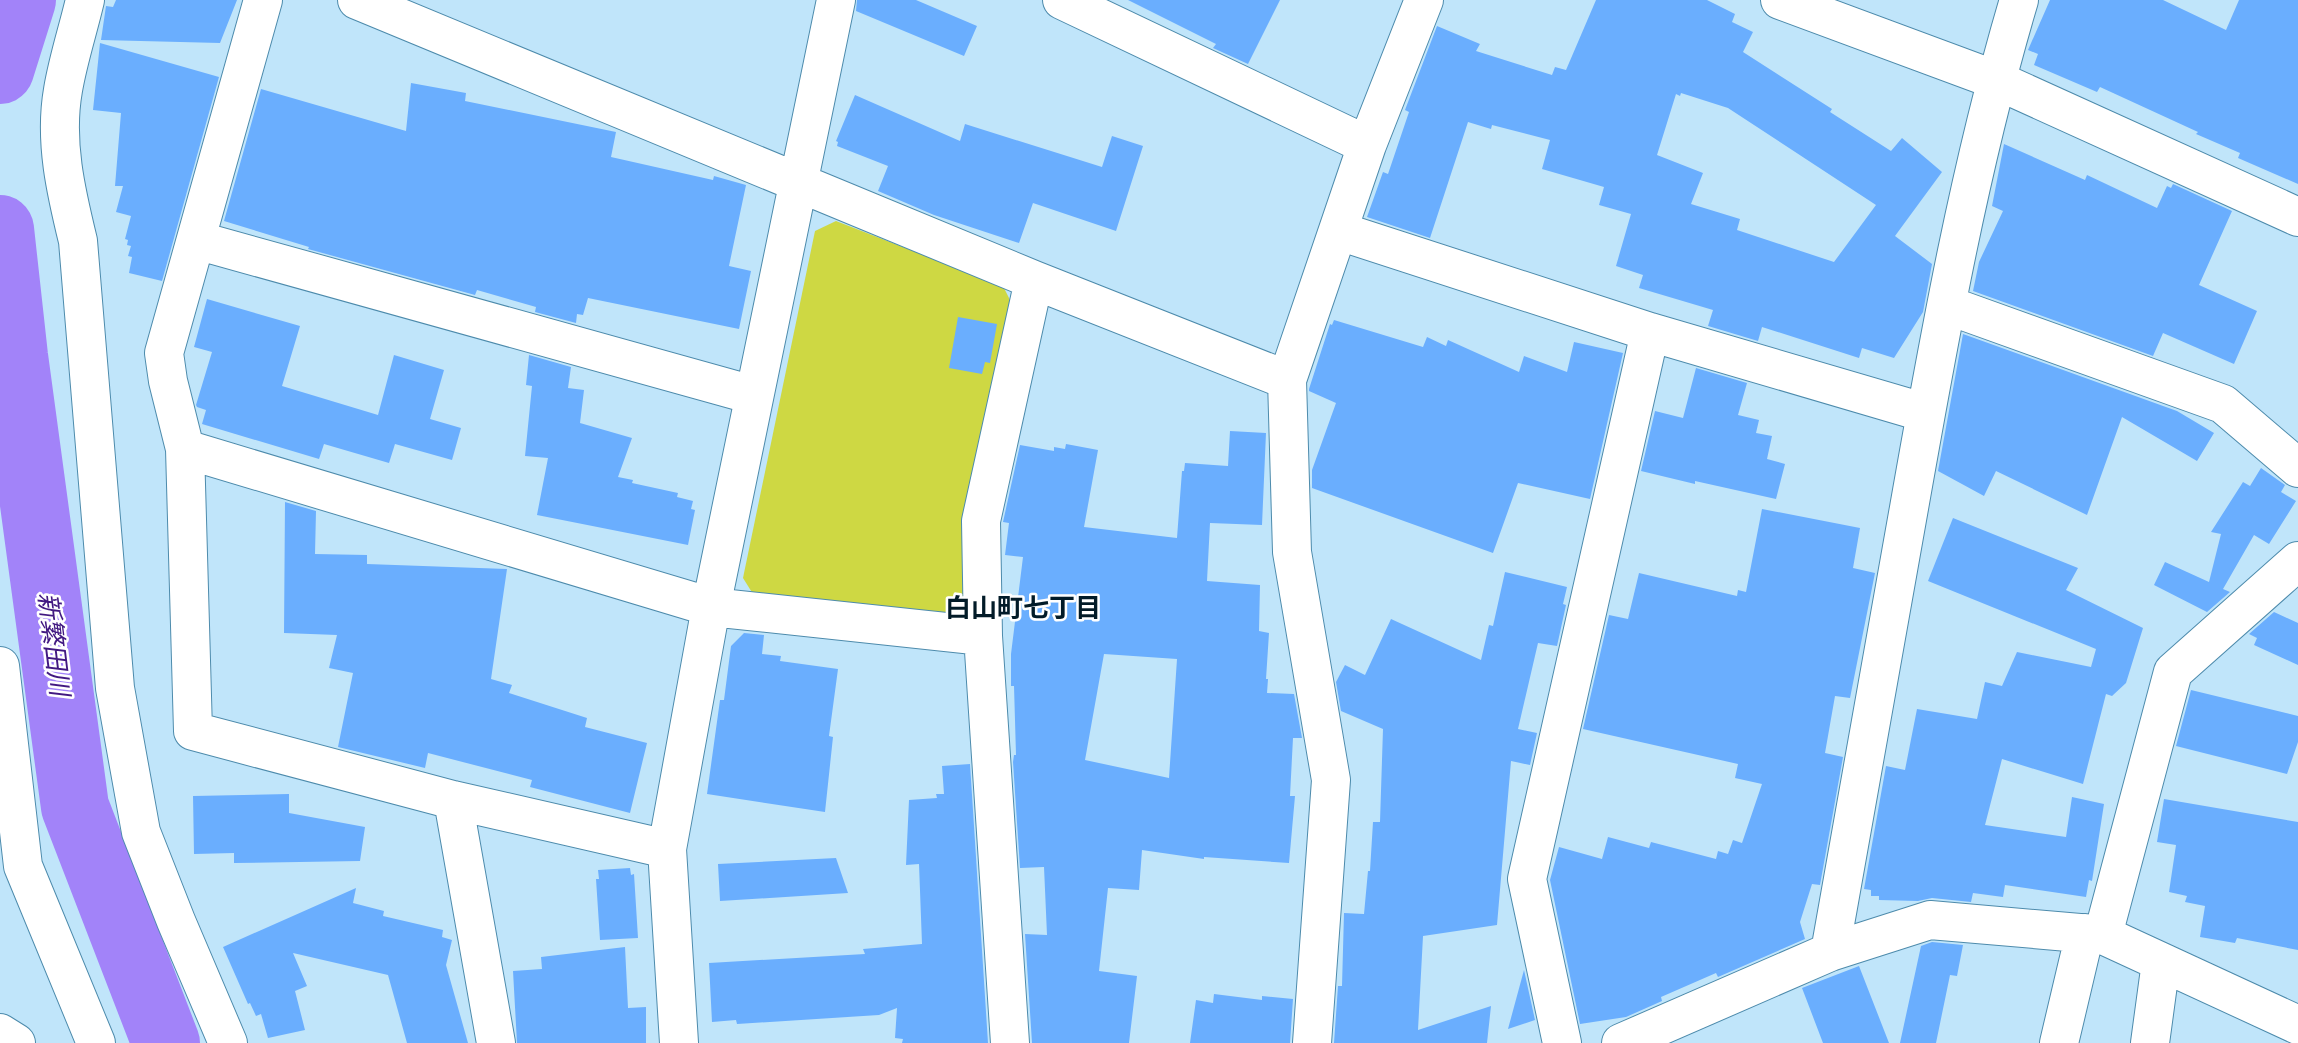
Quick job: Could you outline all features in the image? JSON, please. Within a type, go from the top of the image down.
[{"type":"street","points":[[85,0],[62,91],[60,150],[78,241],[115,688],[141,832],[228,1043]]},
{"type":"street","points":[[263,0],[164,353],[185,449],[193,731],[453,800],[667,849]]},
{"type":"street","points":[[357,0],[1034,280],[1287,380]]},
{"type":"street","points":[[679,1043],[667,849],[710,607],[836,0]]},
{"type":"street","points":[[1062,0],[1367,145]]},
{"type":"street","points":[[1312,1043],[1331,780],[1292,552],[1287,380],[1367,145],[1424,0]]},
{"type":"street","points":[[1780,0],[1996,80],[2298,217]]},
{"type":"street","points":[[1830,952],[1947,305],[1996,80],[2020,0]]},
{"type":"street","points":[[1339,231],[1650,332],[1926,413]]},
{"type":"street","points":[[196,240],[753,395]]},
{"type":"street","points":[[1010,1043],[983,636],[981,521],[1034,280]]},
{"type":"street","points":[[1947,305],[2223,404],[2298,468]]},
{"type":"street","points":[[1562,1043],[1527,879],[1650,332]]},
{"type":"street","points":[[185,449],[710,607],[983,636]]},
{"type":"street","points":[[2059,1043],[2173,672],[2298,561]]},
{"type":"street","points":[[0,666],[23,866],[96,1043]]},
{"type":"street","points":[[453,800],[496,1043]]},
{"type":"street","points":[[1621,1043],[1830,952],[1930,920],[2094,934],[2298,1025]]},
{"type":"street","points":[[2150,1043],[2161,962]]},
{"type":"street","points":[[0,1033],[16,1043]]},
{"type":"green space","points":[[836,221],[1003,286],[1012,304],[968,606],[954,619],[753,594],[743,578],[815,231]]},
{"type":"building","points":[[116,0],[237,0],[220,43],[101,40],[106,6],[113,7]]},
{"type":"building","points":[[857,0],[916,0],[977,26],[964,56],[856,11]]},
{"type":"building","points":[[1128,0],[1280,0],[1248,64],[1213,48],[1216,44]]},
{"type":"building","points":[[1596,0],[1707,0],[1735,14],[1732,22],[1753,32],[1743,52],[1832,109],[1830,112],[1891,151],[1902,138],[1942,172],[1895,236],[1932,264],[1923,312],[1894,358],[1862,348],[1859,358],[1762,327],[1758,341],[1708,326],[1713,310],[1639,288],[1643,275],[1616,266],[1631,214],[1599,205],[1604,187],[1542,169],[1550,140],[1492,125],[1491,129],[1468,122],[1430,238],[1367,217],[1383,172],[1388,174],[1409,112],[1405,110],[1437,26],[1480,44],[1476,51],[1552,75],[1555,67],[1566,70]],"holes":[[[1681,93],[1728,108],[1876,205],[1834,262],[1737,230],[1740,219],[1691,204],[1703,173],[1657,155],[1676,94],[1680,96]]]},
{"type":"building","points":[[2050,0],[2163,0],[2226,30],[2239,0],[2298,0],[2298,184],[2238,158],[2240,153],[2100,87],[2097,92],[2034,65],[2038,54],[2028,50]]},
{"type":"building","points":[[100,43],[219,77],[162,281],[129,273],[132,257],[128,256],[131,246],[127,245],[128,240],[125,239],[131,216],[116,212],[123,186],[115,186],[121,113],[93,110]]},
{"type":"building","points":[[411,83],[466,93],[465,101],[616,132],[611,157],[713,180],[714,176],[746,185],[729,266],[751,271],[739,329],[588,298],[583,315],[577,314],[576,323],[535,312],[536,307],[477,290],[475,295],[308,249],[309,247],[224,221],[261,89],[406,131]]},
{"type":"building","points":[[855,95],[960,141],[965,124],[1102,167],[1112,136],[1143,146],[1116,231],[1033,203],[1019,243],[934,215],[878,191],[888,166],[837,146],[836,141]]},
{"type":"building","points":[[2004,144],[2085,180],[2087,175],[2157,208],[2167,186],[2171,188],[2173,184],[2232,211],[2199,285],[2257,311],[2234,364],[2163,333],[2153,356],[1973,291],[1979,262],[2003,211],[1992,206]]},
{"type":"building","points":[[207,299],[300,326],[282,386],[378,415],[394,355],[444,370],[430,419],[461,428],[452,460],[395,444],[389,463],[324,444],[319,459],[202,424],[206,410],[196,405],[212,352],[194,347]]},
{"type":"building","points":[[958,317],[997,324],[990,363],[985,362],[982,374],[949,368]]},
{"type":"building","points":[[1334,320],[1423,347],[1427,337],[1446,346],[1448,340],[1519,372],[1524,356],[1567,372],[1574,342],[1623,353],[1590,499],[1518,483],[1493,553],[1312,488],[1312,470],[1336,403],[1309,389],[1330,324],[1332,325]]},
{"type":"building","points":[[1963,334],[2177,411],[2214,433],[2197,461],[2122,417],[2087,515],[1996,471],[1984,496],[1938,471]]},
{"type":"building","points":[[529,355],[571,367],[568,388],[584,390],[580,423],[632,438],[618,477],[633,480],[632,483],[678,493],[677,497],[693,501],[691,509],[695,510],[688,545],[537,515],[548,458],[525,456],[532,386],[526,385]]},
{"type":"building","points":[[1696,368],[1747,383],[1738,415],[1759,420],[1756,433],[1772,436],[1767,459],[1785,464],[1776,499],[1641,471],[1655,411],[1683,418]]},
{"type":"building","points":[[1230,431],[1266,433],[1262,525],[1210,523],[1207,581],[1260,585],[1259,631],[1269,633],[1267,693],[1294,694],[1302,738],[1293,738],[1290,796],[1295,796],[1289,863],[1204,859],[1142,850],[1139,890],[1108,888],[1099,971],[1137,976],[1129,1043],[1032,1043],[1025,934],[1047,935],[1044,867],[1020,868],[1013,762],[1016,755],[1011,654],[1023,557],[1005,555],[1009,523],[1003,522],[1020,445],[1054,451],[1054,447],[1065,449],[1066,444],[1098,450],[1084,527],[1177,538],[1182,471],[1185,463],[1228,466]],"holes":[[[1104,654],[1177,659],[1169,778],[1085,760]]]},
{"type":"building","points":[[2261,468],[2285,485],[2281,492],[2296,501],[2269,544],[2254,535],[2223,589],[2230,592],[2207,612],[2154,585],[2165,562],[2209,582],[2221,534],[2211,532],[2243,482],[2250,486]]},
{"type":"building","points":[[285,502],[316,511],[315,554],[367,555],[367,564],[507,569],[491,679],[512,685],[509,693],[587,718],[585,727],[647,743],[630,813],[530,787],[532,780],[428,753],[425,768],[338,747],[353,673],[329,668],[337,635],[284,633]]},
{"type":"building","points":[[1762,509],[1860,528],[1853,568],[1875,573],[1850,698],[1835,696],[1825,753],[1843,757],[1820,885],[1812,884],[1800,922],[1805,939],[1718,977],[1716,973],[1661,997],[1662,1001],[1626,1017],[1580,1024],[1550,880],[1559,847],[1602,859],[1608,837],[1649,848],[1651,842],[1716,859],[1718,851],[1728,854],[1733,840],[1742,843],[1762,784],[1735,778],[1738,764],[1583,729],[1609,615],[1628,619],[1639,573],[1737,596],[1738,590],[1746,592]]},
{"type":"building","points":[[1953,518],[2078,568],[2066,590],[2143,628],[2126,683],[2112,696],[2106,694],[2083,784],[2002,759],[1985,825],[2066,837],[2072,797],[2104,804],[2092,881],[2089,880],[2086,897],[2005,885],[2003,897],[1973,893],[1971,902],[1932,898],[1918,901],[1879,900],[1879,896],[1871,896],[1871,890],[1864,889],[1886,766],[1905,770],[1917,709],[1977,719],[1985,682],[2002,686],[2017,652],[2091,667],[2096,649],[1928,581]]},
{"type":"building","points":[[1505,572],[1567,587],[1563,604],[1566,605],[1557,646],[1538,643],[1518,729],[1537,733],[1530,765],[1511,761],[1497,925],[1423,936],[1418,1030],[1491,1006],[1487,1043],[1334,1043],[1338,986],[1342,986],[1344,913],[1364,914],[1373,822],[1380,822],[1383,729],[1341,711],[1336,682],[1345,665],[1365,675],[1391,619],[1481,660],[1489,625],[1493,626]]},
{"type":"building","points":[[2274,612],[2298,623],[2298,665],[2254,645],[2257,638],[2249,634]]},
{"type":"building","points":[[744,633],[764,635],[762,654],[781,656],[780,661],[838,669],[829,736],[833,737],[825,812],[707,794],[720,700],[724,700],[731,646]]},
{"type":"building","points":[[2191,690],[2298,716],[2298,742],[2287,774],[2176,746]]},
{"type":"building","points":[[970,764],[988,1043],[902,1043],[903,1039],[895,1038],[897,1008],[879,1015],[737,1024],[736,1020],[712,1022],[709,963],[865,954],[863,949],[922,944],[919,864],[906,865],[909,800],[937,798],[936,794],[944,794],[942,766]]},
{"type":"building","points":[[289,794],[289,813],[365,827],[360,861],[234,863],[234,853],[194,854],[193,796]]},
{"type":"building","points":[[2164,799],[2298,822],[2298,950],[2237,938],[2235,943],[2200,937],[2205,906],[2185,902],[2187,896],[2169,892],[2176,845],[2157,842]]},
{"type":"building","points":[[836,858],[848,893],[720,901],[718,864]]},
{"type":"building","points":[[630,868],[631,875],[634,874],[638,938],[600,940],[596,879],[599,879],[598,870]]},
{"type":"building","points":[[356,888],[353,903],[384,911],[383,916],[443,930],[442,937],[452,940],[446,965],[468,1043],[407,1043],[388,975],[293,953],[307,986],[295,991],[305,1030],[268,1038],[261,1014],[256,1016],[250,1003],[248,1004],[223,947]]},
{"type":"building","points":[[1932,942],[1963,945],[1957,976],[1950,975],[1936,1043],[1900,1043],[1921,946]]},
{"type":"building","points":[[625,947],[628,1008],[646,1007],[646,1043],[517,1043],[513,971],[542,969],[541,957]]},
{"type":"building","points":[[1859,966],[1889,1043],[1823,1043],[1802,988]]},
{"type":"building","points":[[1524,970],[1535,1020],[1508,1029]]},
{"type":"building","points":[[1214,994],[1262,1000],[1262,996],[1293,999],[1290,1043],[1190,1043],[1196,1000],[1213,1003]]},
{"type":"waterway","name":"新繁田川","points":[[0,70],[22,0]]},
{"type":"waterway","name":"新繁田川","points":[[0,229],[14,356],[75,807],[166,1043]]},
{"type":"district","name":"白山町七丁目","points":[[1023,608]]}]
